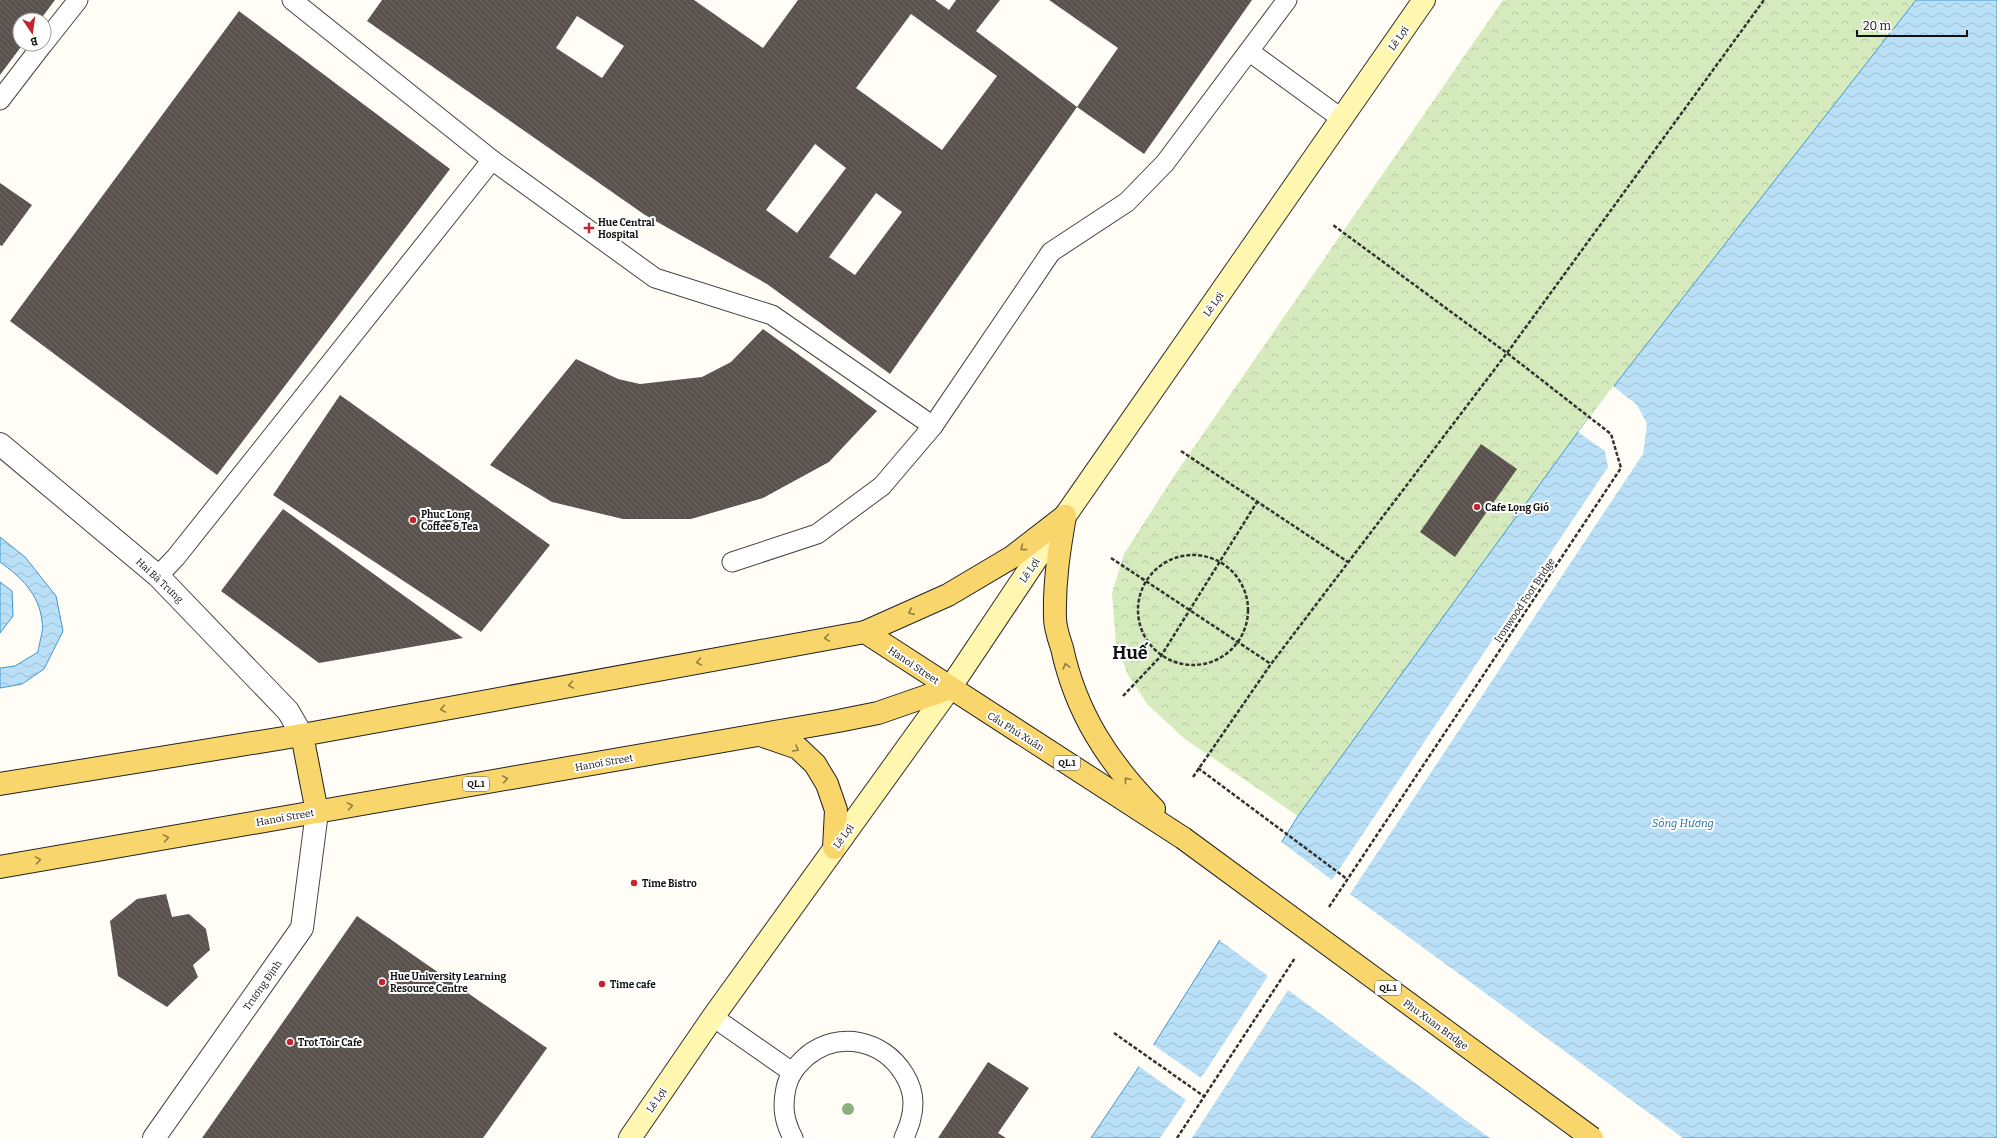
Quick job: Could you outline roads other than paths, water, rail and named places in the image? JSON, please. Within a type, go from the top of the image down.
[{"type":"main road","name":"Lê Lợi","points":[[630,1138],[713,1017],[950,688],[1065,516],[1424,0]]},
{"type":"main road","points":[[0,784],[302,735],[865,632],[948,596],[1012,557],[1065,516]]},
{"type":"main road","points":[[1065,516],[1056,568],[1055,620],[1067,670],[1088,723],[1128,782],[1183,838]]},
{"type":"main road","name":"Hanoi Street","points":[[865,632],[950,688]]},
{"type":"main road","name":"Hanoi Street","points":[[0,867],[760,735],[878,713],[950,688]]},
{"type":"main road","name":"Cầu Phú Xuân","points":[[950,688],[1183,838]]},
{"type":"main road","points":[[302,735],[317,812]]},
{"type":"main road","points":[[760,735],[798,748],[815,764],[827,784],[836,810],[834,848]]},
{"type":"main road","name":"Phu Xuan Bridge","points":[[1183,838],[1592,1138]]},
{"type":"street","name":"Hai Bà Trưng","points":[[0,444],[158,576],[288,711],[302,735]]},
{"type":"street","name":"Trương Định","points":[[154,1138],[302,928],[317,812]]},
{"type":"lane","points":[[52,34],[78,0]]},
{"type":"lane","points":[[292,0],[492,160],[655,278],[772,315],[933,426]]},
{"type":"lane","points":[[732,562],[817,534],[882,486],[933,426],[1051,252],[1127,202],[1165,163],[1250,52],[1287,0]]},
{"type":"lane","points":[[0,100],[38,52]]},
{"type":"lane","points":[[1250,52],[1342,119]]},
{"type":"lane","points":[[158,576],[180,551],[492,160]]},
{"type":"lane","points":[[713,1017],[792,1072]]},
{"type":"lane","points":[[793,1138],[786,1127],[783,1104],[787,1083],[798,1063],[816,1049],[836,1041],[858,1041],[880,1049],[897,1063],[909,1082],[913,1102],[910,1122],[904,1138]]},
{"type":"water","name":"Sông Hương","points":[[1916,0],[1997,0],[1997,1138],[1091,1138],[1151,1049],[1298,816],[1578,432]]},
{"type":"water","points":[[0,537],[25,557],[56,596],[63,631],[44,669],[22,684],[0,688],[0,668],[15,666],[38,652],[42,625],[40,611],[33,594],[22,580],[0,562]]},
{"type":"water","points":[[0,582],[12,591],[13,616],[0,633]]},
{"type":"place","name":"Hue Central Hospital","points":[[589,228]]},
{"type":"place","name":"Cafe Lọng Gió","points":[[1477,507]]},
{"type":"place","name":"Phuc Long Coffee & Tea","points":[[413,520]]},
{"type":"place","name":"Time Bistro","points":[[634,883]]},
{"type":"place","name":"Hue University Learning Resource Centre","points":[[382,982]]},
{"type":"place","name":"Time cafe","points":[[602,984]]},
{"type":"place","name":"Trot Toir Cafe","points":[[290,1042]]},
{"type":"district","name":"Huế","points":[[1130,653]]}]
